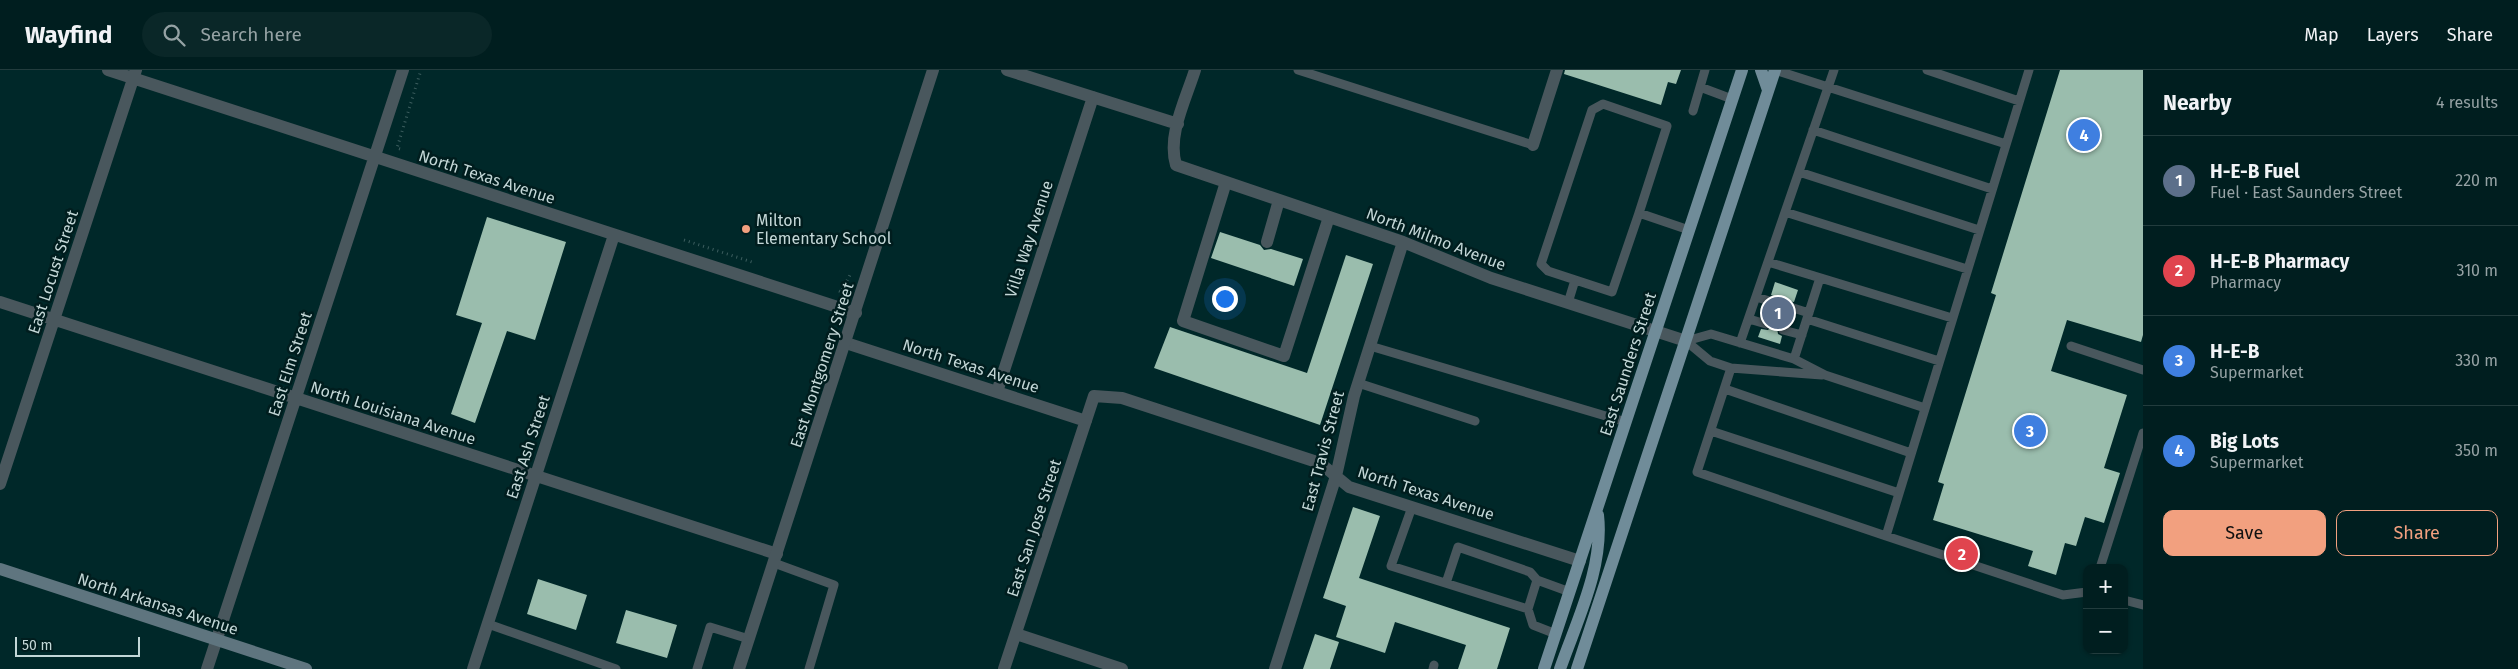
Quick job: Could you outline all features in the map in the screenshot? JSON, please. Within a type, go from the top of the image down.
[{"type":"main road","name":"East Saunders Street","points":[[1544,669],[1742,70]]},
{"type":"main road","points":[[1760,70],[1768,90]]},
{"type":"main road","points":[[1577,669],[1775,70]]},
{"type":"main road","points":[[1560,669],[1593,572],[1600,537],[1597,510]]},
{"type":"main road","name":"North Arkansas Avenue","points":[[0,569],[306,669]]},
{"type":"street","name":"North Texas Avenue","points":[[108,70],[135,74],[374,157],[856,313]]},
{"type":"street","name":"East Elm Street","points":[[207,669],[403,70]]},
{"type":"street","name":"East Montgomery Street","points":[[741,669],[749,639],[856,313],[933,70]]},
{"type":"street","points":[[1007,70],[1178,124],[1195,70]]},
{"type":"street","points":[[1533,145],[1557,70]]},
{"type":"street","name":"East Locust Street","points":[[0,484],[135,74]]},
{"type":"street","name":"Villa Way Avenue","points":[[997,392],[1093,97]]},
{"type":"street","name":"North Milmo Avenue","points":[[1178,124],[1172,152],[1176,165],[1403,242],[1491,278],[1686,341]]},
{"type":"street","points":[[1226,182],[1183,321],[1284,356],[1329,217]]},
{"type":"street","points":[[1267,242],[1279,200]]},
{"type":"street","name":"East Ash Street","points":[[473,669],[614,236]]},
{"type":"street","name":"East Travis Street","points":[[1275,669],[1336,476],[1358,383],[1403,242]]},
{"type":"street","name":"North Louisiana Avenue","points":[[0,302],[536,477],[775,559]]},
{"type":"street","name":"North Texas Avenue","points":[[846,343],[1086,421]]},
{"type":"street","name":"North Texas Avenue","points":[[1094,396],[1122,398],[1320,463],[1349,487],[1580,561]]},
{"type":"street","name":"East San Jose Street","points":[[1004,669],[1094,396]]},
{"type":"street","points":[[1016,634],[1122,669]]},
{"type":"lane","points":[[1298,70],[1312,72],[1533,145]]},
{"type":"lane","points":[[1692,111],[1705,70]]},
{"type":"lane","points":[[1775,70],[2006,144]]},
{"type":"lane","points":[[1740,343],[1834,70]]},
{"type":"lane","points":[[1927,70],[2019,101]]},
{"type":"lane","points":[[1886,536],[2029,70]]},
{"type":"lane","points":[[1700,87],[1732,99]]},
{"type":"lane","points":[[1603,104],[1667,126],[1638,213],[1612,292],[1548,271],[1541,264],[1592,110],[1603,104]]},
{"type":"lane","points":[[1813,130],[1992,189]]},
{"type":"lane","points":[[1799,172],[1979,230]]},
{"type":"lane","points":[[1785,212],[1968,269]]},
{"type":"lane","points":[[1638,213],[1689,230]]},
{"type":"lane","points":[[1768,262],[1952,318]]},
{"type":"lane","points":[[1794,359],[1820,278]]},
{"type":"lane","points":[[1568,303],[1575,280]]},
{"type":"lane","points":[[1756,297],[1773,302]]},
{"type":"lane","points":[[1790,307],[1808,316],[1939,361]]},
{"type":"lane","points":[[1749,319],[1766,324]]},
{"type":"lane","points":[[1783,330],[1802,336]]},
{"type":"lane","points":[[1686,341],[1711,334],[1794,359],[1825,375],[1925,408]]},
{"type":"lane","points":[[1686,341],[1710,361],[1731,368],[1825,375]]},
{"type":"lane","points":[[1370,346],[1626,422]]},
{"type":"lane","points":[[2071,346],[2143,370]]},
{"type":"lane","points":[[1731,368],[1697,472],[2063,595],[2083,592]]},
{"type":"lane","points":[[1358,383],[1475,421]]},
{"type":"lane","points":[[1725,389],[1911,453]]},
{"type":"lane","points":[[1711,431],[1899,493]]},
{"type":"lane","points":[[2101,564],[2143,432]]},
{"type":"lane","points":[[1412,507],[1392,566],[1528,609]]},
{"type":"lane","points":[[1446,583],[1458,546],[1530,572],[1537,580],[1570,592]]},
{"type":"lane","points":[[775,559],[834,585],[809,669]]},
{"type":"lane","points":[[1537,580],[1528,609],[1533,625],[1556,634]]},
{"type":"lane","points":[[2128,601],[2143,605]]},
{"type":"lane","points":[[488,624],[605,667],[616,669]]},
{"type":"lane","points":[[697,669],[710,627],[749,639]]},
{"type":"path","points":[[407,151],[397,148],[421,70]]},
{"type":"path","points":[[682,240],[764,266]]},
{"type":"path","points":[[833,289],[841,292],[852,273]]},
{"type":"building","points":[[1565,70],[1681,70],[1676,84],[1668,82],[1661,105],[1564,74]]},
{"type":"building","points":[[2060,70],[2143,70],[2143,335],[2141,342],[2067,320],[2051,371],[2127,395],[2104,468],[2120,473],[2104,523],[2085,517],[2076,546],[2065,543],[2056,575],[2028,566],[2033,551],[1933,520],[1944,484],[1938,482],[1996,295],[1991,293]]},
{"type":"building","points":[[487,217],[566,242],[535,340],[507,331],[475,423],[451,414],[482,323],[456,315]]},
{"type":"building","points":[[1220,232],[1260,245],[1264,250],[1271,249],[1303,259],[1294,286],[1211,258]]},
{"type":"building","points":[[1346,255],[1373,264],[1320,425],[1154,368],[1170,327],[1307,373]]},
{"type":"building","points":[[1775,282],[1798,290],[1794,302],[1788,301],[1784,305],[1785,311],[1790,313],[1786,324],[1781,324],[1777,328],[1778,334],[1782,336],[1780,344],[1758,337],[1761,329],[1768,330],[1772,326],[1771,320],[1764,317],[1768,307],[1775,308],[1779,304],[1778,298],[1771,295]]},
{"type":"building","points":[[1353,507],[1380,516],[1359,578],[1510,628],[1497,669],[1458,669],[1466,645],[1395,622],[1385,653],[1336,637],[1346,606],[1323,598]]},
{"type":"building","points":[[538,579],[587,595],[576,630],[527,614]]},
{"type":"building","points":[[626,610],[677,625],[667,658],[616,643]]},
{"type":"building","points":[[1315,634],[1339,642],[1330,669],[1303,669]]},
{"type":"place","name":"Big Lots","points":[[2084,135]]},
{"type":"place","name":"Milton Elementary School","points":[[746,229]]},
{"type":"place","name":"H-E-B Fuel","points":[[1778,313]]},
{"type":"place","name":"H-E-B","points":[[2030,431]]},
{"type":"place","name":"H-E-B Pharmacy","points":[[1962,554]]}]
